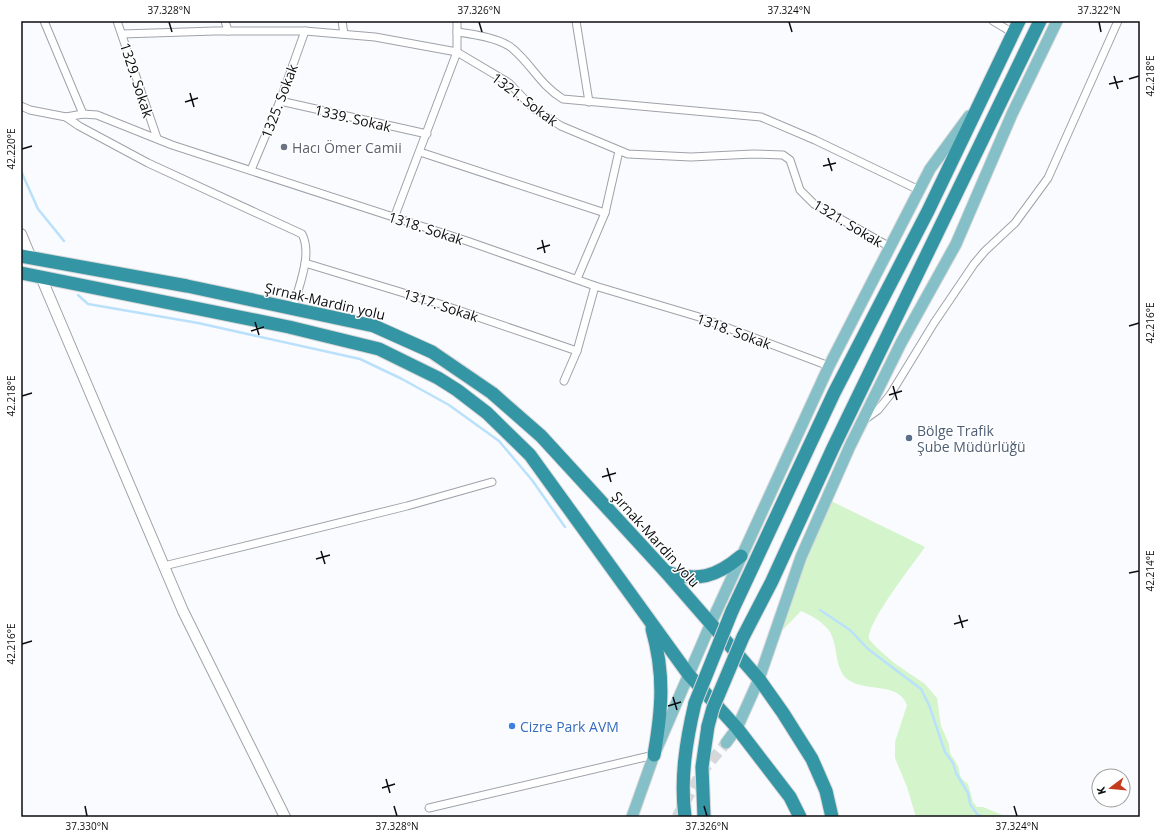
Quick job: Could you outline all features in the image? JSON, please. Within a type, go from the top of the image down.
[{"type":"highway","points":[[685,817],[684,766],[690,724],[695,703],[732,611],[834,393],[928,211],[1019,21]]},
{"type":"highway","points":[[704,817],[702,767],[708,726],[713,708],[743,637],[772,581],[833,448],[1040,21]]},
{"type":"highway","name":"Şırnak-Mardin yolu","points":[[26,257],[187,286],[374,326],[432,352],[492,393],[541,436],[665,571],[759,679],[783,713],[812,759],[826,791],[832,817]]},
{"type":"highway","points":[[21,273],[289,327],[379,350],[438,378],[487,413],[530,455],[689,675],[737,728],[790,797],[800,817]]},
{"type":"highway","points":[[665,571],[681,577],[702,577],[715,574],[726,568],[741,556]]},
{"type":"highway","points":[[649,620],[658,648],[662,684],[660,725],[654,755]]},
{"type":"main road","points":[[726,744],[737,728],[759,679],[801,557],[862,422],[901,343],[956,244],[1012,114],[1057,21]]},
{"type":"main road","points":[[632,817],[654,755],[711,623],[829,366],[918,190],[930,169],[978,105]]},
{"type":"street","points":[[44,21],[83,114]]},
{"type":"street","name":"1329. Sokak","points":[[118,21],[156,138]]},
{"type":"street","points":[[225,21],[228,31]]},
{"type":"street","points":[[342,21],[344,34]]},
{"type":"street","points":[[394,218],[457,52],[457,21]]},
{"type":"street","points":[[576,21],[589,102]]},
{"type":"street","points":[[993,21],[1013,34]]},
{"type":"street","points":[[862,422],[878,410],[890,395],[934,323],[974,264],[985,251],[1015,222],[1048,178],[1118,21]]},
{"type":"street","name":"1321. Sokak","points":[[122,34],[228,31],[305,31],[375,37],[457,52],[509,83],[534,108],[561,126],[628,154],[691,157],[753,154],[783,155],[790,160],[800,190],[814,204],[890,247]]},
{"type":"street","name":"1325. Sokak","points":[[251,170],[280,101],[305,31]]},
{"type":"street","points":[[457,32],[480,35],[512,48],[542,83],[563,99],[761,117],[815,140],[918,190]]},
{"type":"street","name":"1339. Sokak","points":[[280,101],[427,134]]},
{"type":"street","name":"1318. Sokak","points":[[21,106],[30,110],[66,117],[83,114],[97,115],[156,138],[595,286],[699,317],[829,366]]},
{"type":"street","points":[[66,117],[79,126],[148,163],[302,234],[306,242],[304,263],[293,309]]},
{"type":"street","points":[[577,279],[605,213],[619,151]]},
{"type":"street","points":[[420,152],[605,213]]},
{"type":"street","points":[[21,234],[26,257]]},
{"type":"street","name":"1317. Sokak","points":[[304,263],[440,304],[577,351]]},
{"type":"street","points":[[42,277],[183,611],[285,817]]},
{"type":"street","points":[[564,380],[577,351],[595,286]]},
{"type":"street","points":[[164,566],[407,506],[492,482]]},
{"type":"street","points":[[430,808],[654,755]]},
{"type":"green space","points":[[827,499],[925,547],[875,620],[870,631],[869,639],[894,663],[925,684],[937,698],[941,726],[949,744],[950,753],[958,766],[961,778],[968,784],[973,802],[977,807],[983,807],[1007,817],[916,817],[907,787],[895,758],[895,742],[907,705],[903,698],[890,690],[857,684],[844,676],[838,663],[834,641],[831,634],[818,620],[801,611],[772,641]]},
{"type":"waterway","points":[[21,171],[38,209],[64,241]]},
{"type":"waterway","points":[[78,295],[88,304],[198,323],[360,359],[402,379],[449,405],[499,441],[532,480],[565,527]]},
{"type":"waterway","points":[[820,610],[850,630],[868,649],[921,689],[929,705],[945,752],[953,763],[956,773],[968,793],[970,804],[977,814],[983,817]]},
{"type":"tunnel","points":[[677,817],[701,773],[726,743]]},
{"type":"place","name":"Hacı Ömer Camii","points":[[284,147]]},
{"type":"place","name":"Bölge Trafik Şube Müdürlüğü","points":[[909,438]]},
{"type":"place","name":"Cizre Park AVM","points":[[512,726]]}]
